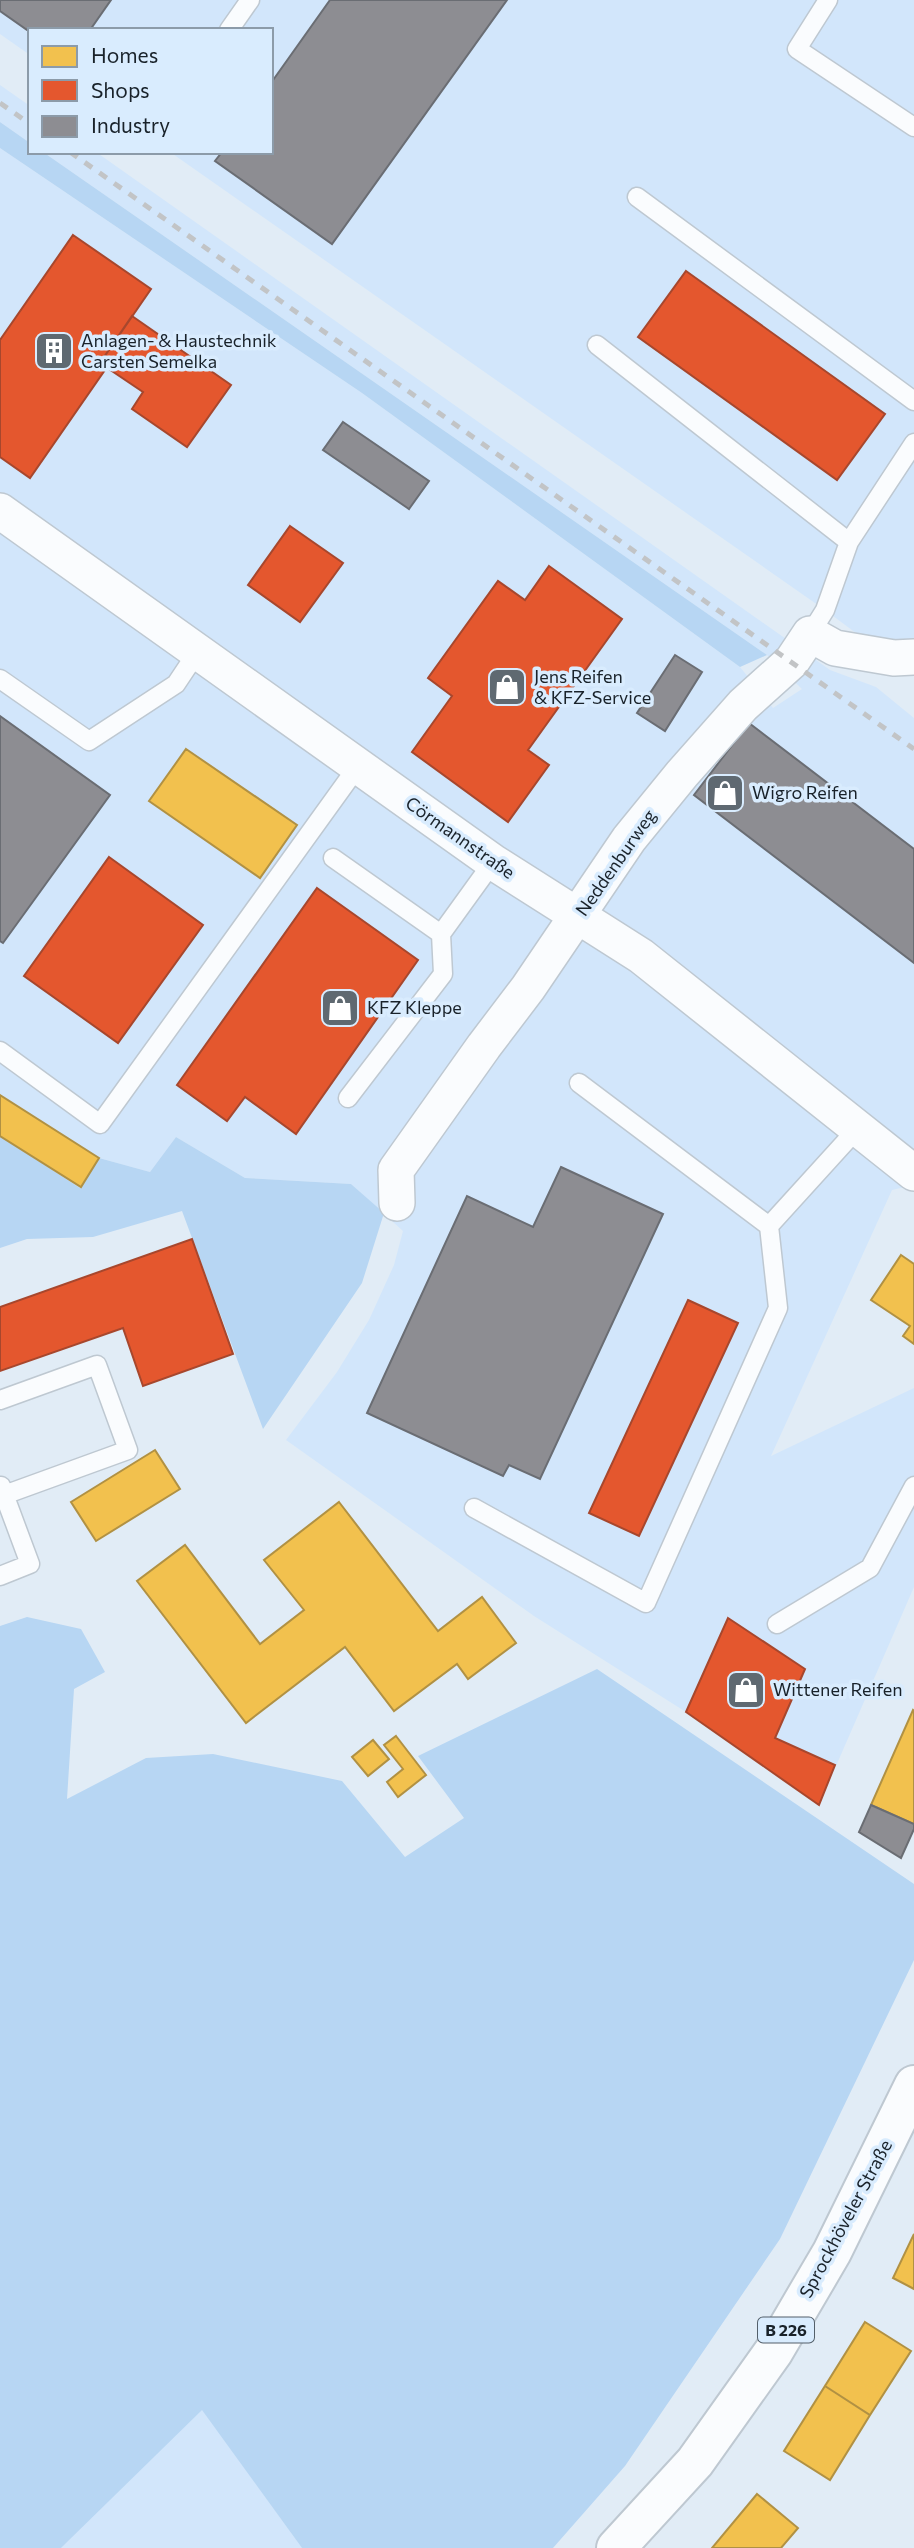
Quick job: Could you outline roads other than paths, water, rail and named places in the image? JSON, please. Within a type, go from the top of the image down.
[{"type":"main road","name":"Sprockhöveler Straße","points":[[616,2548],[695,2462],[774,2351],[832,2252],[914,2085]]},
{"type":"street","name":"Cörmannstraße","points":[[0,511],[493,862],[641,956],[914,1173]]},
{"type":"street","points":[[810,634],[835,648],[894,658],[914,657]]},
{"type":"street","name":"Neddenburweg","points":[[397,1203],[396,1170],[528,988],[629,839],[681,774],[743,705],[792,661],[810,634]]},
{"type":"lane","points":[[230,28],[250,0]]},
{"type":"lane","points":[[828,0],[797,49],[914,127]]},
{"type":"lane","points":[[637,197],[914,401]]},
{"type":"lane","points":[[597,345],[849,542]]},
{"type":"lane","points":[[810,634],[825,610],[849,542],[914,443]]},
{"type":"lane","points":[[0,679],[89,741],[176,684],[198,651]]},
{"type":"lane","points":[[0,1051],[100,1124],[358,766]]},
{"type":"lane","points":[[332,858],[441,934]]},
{"type":"lane","points":[[348,1098],[443,974],[441,934],[493,862]]},
{"type":"lane","points":[[474,1508],[646,1603],[778,1307],[769,1226],[579,1083]]},
{"type":"lane","points":[[769,1226],[858,1128]]},
{"type":"lane","points":[[0,1400],[97,1365],[128,1450],[2,1489],[30,1564],[0,1576]]},
{"type":"lane","points":[[777,1624],[870,1568],[914,1486]]},
{"type":"railway","points":[[0,103],[28,123]]},
{"type":"railway","points":[[73,154],[914,749]]},
{"type":"place","name":"Anlagen- & Haustechnik Carsten Semelka","points":[[54,351]]},
{"type":"place","name":"Jens Reifen & KFZ-Service","points":[[507,687]]},
{"type":"place","name":"Wigro Reifen","points":[[725,793]]},
{"type":"place","name":"KFZ Kleppe","points":[[340,1008]]},
{"type":"place","name":"Wittener Reifen","points":[[746,1690]]}]
